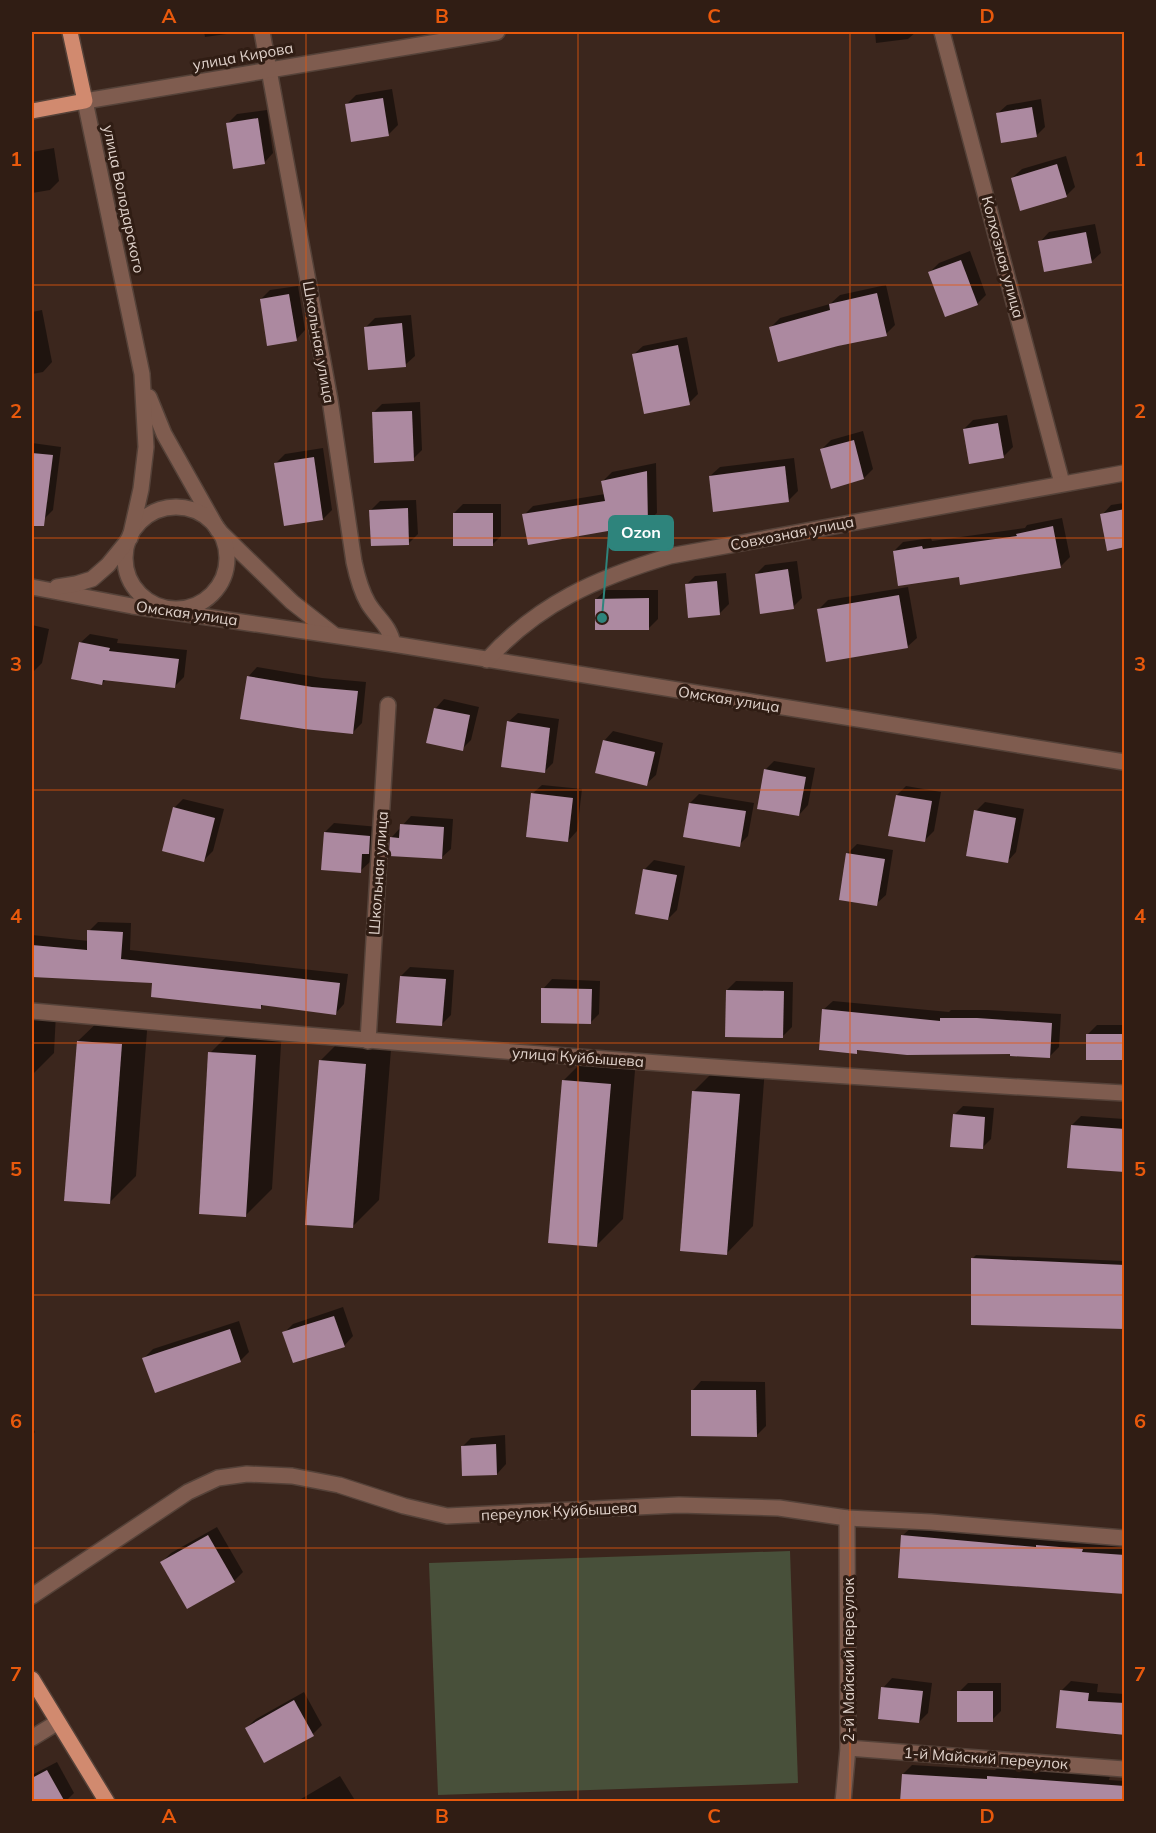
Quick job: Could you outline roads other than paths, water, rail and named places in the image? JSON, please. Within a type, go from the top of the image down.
[{"type":"main road","name":"улица Володарского","points":[[70,32],[85,101]]},
{"type":"main road","name":"улица Кирова","points":[[32,111],[85,101]]},
{"type":"main road","points":[[32,1679],[107,1802]]},
{"type":"street","name":"Школьная улица","points":[[262,32],[330,400],[354,562],[368,604],[391,634],[393,644]]},
{"type":"street","name":"улица Кирова","points":[[85,101],[497,32]]},
{"type":"street","name":"Колхозная улица","points":[[942,32],[1062,483]]},
{"type":"street","name":"улица Володарского","points":[[85,101],[142,374],[146,415],[145,465],[129,538]]},
{"type":"street","name":"улица Володарского","points":[[142,374],[164,434],[219,530]]},
{"type":"street","name":"Совхозная улица","points":[[487,660],[508,637],[563,598],[624,570],[670,556],[1125,473]]},
{"type":"street","points":[[180,507],[198,512],[213,522],[219,530],[227,555],[225,573],[210,596],[203,601],[186,609],[170,610],[149,601],[131,581],[126,560],[129,538],[146,517],[163,509],[180,507]]},
{"type":"street","name":"Омская улица","points":[[219,530],[292,602],[334,635]]},
{"type":"street","name":"Омская улица","points":[[36,587],[76,584],[92,579],[108,565],[129,538]]},
{"type":"street","name":"Омская улица","points":[[36,587],[132,606],[393,644],[1125,762]]},
{"type":"street","name":"Школьная улица","points":[[368,1041],[388,705]]},
{"type":"street","name":"улица Куйбышева","points":[[32,1011],[368,1041],[695,1066],[1125,1093]]},
{"type":"street","name":"переулок Куйбышева","points":[[32,1596],[188,1492],[218,1478],[247,1474],[292,1476],[339,1485],[404,1506],[447,1516],[678,1505],[779,1508],[847,1518],[931,1521],[1125,1538]]},
{"type":"street","name":"2-й Майский переулок","points":[[843,1802],[848,1748],[847,1518]]},
{"type":"street","points":[[32,1738],[58,1722]]},
{"type":"street","name":"1-й Майский переулок","points":[[848,1748],[1125,1769]]},
{"type":"place","name":"Ozon","points":[[602,618]]}]
